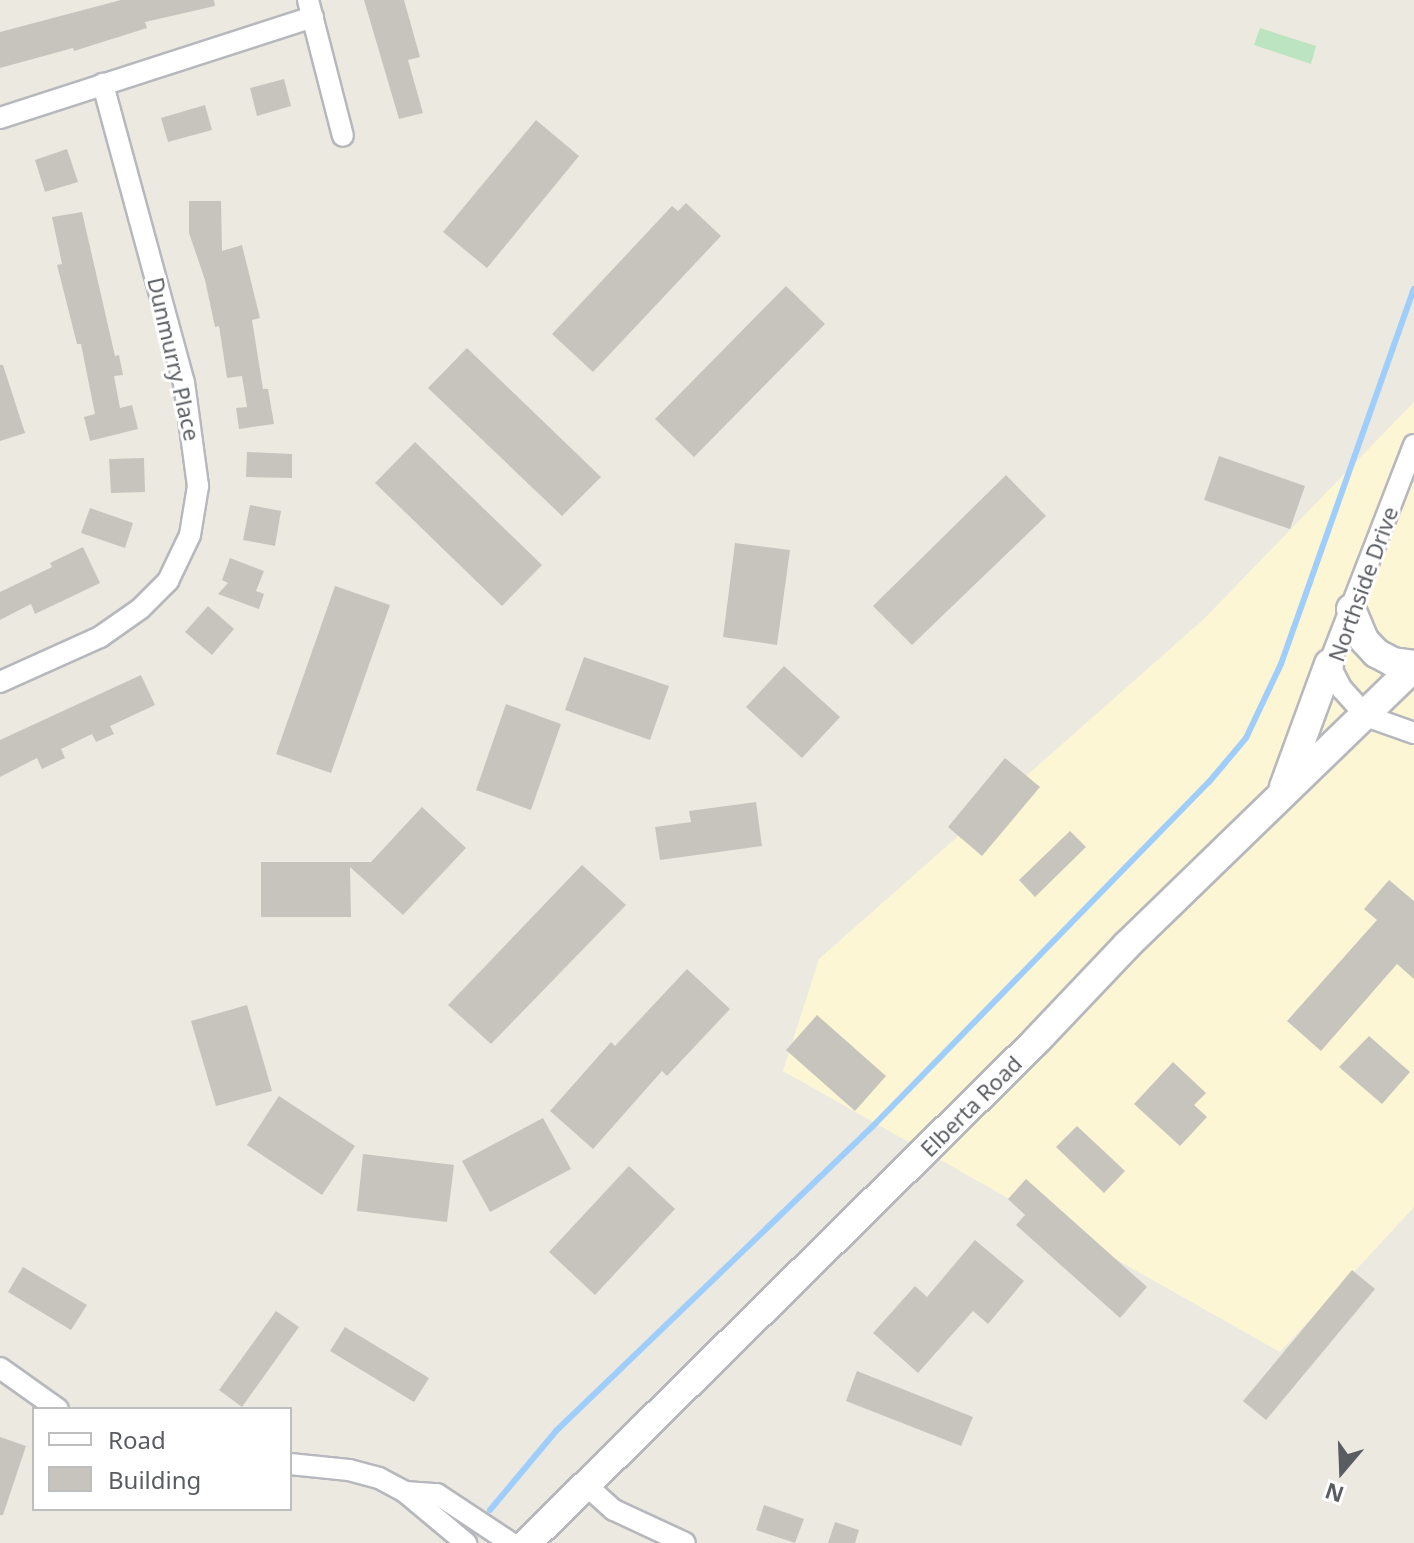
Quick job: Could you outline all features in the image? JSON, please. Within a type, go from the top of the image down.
[{"type":"street","points":[[0,118],[310,9],[343,136]]},
{"type":"street","name":"Dunmurry Place","points":[[0,682],[100,637],[168,581],[190,535],[196,498],[193,429],[184,383],[103,84]]},
{"type":"street","name":"Northside Drive","points":[[1366,716],[1342,689],[1329,664],[1414,445]]},
{"type":"street","points":[[1351,609],[1364,640],[1376,653],[1393,662],[1414,666]]},
{"type":"street","points":[[1282,792],[1329,664]]},
{"type":"street","name":"Elberta Road","points":[[527,1543],[1282,792],[1366,716],[1414,666]]},
{"type":"street","points":[[1366,716],[1414,733]]},
{"type":"street","points":[[0,1368],[55,1407]]},
{"type":"street","points":[[292,1464],[349,1470],[379,1478],[405,1492],[466,1543]]},
{"type":"street","points":[[587,1486],[614,1510],[685,1543]]},
{"type":"street","points":[[405,1492],[437,1494],[511,1543]]},
{"type":"shaded area","points":[[1414,402],[1414,1207],[1280,1352],[783,1071],[819,959],[1204,619]]},
{"type":"green space","points":[[1260,28],[1316,46],[1311,64],[1254,45]]},
{"type":"building","points":[[121,0],[214,0],[215,6],[145,22],[147,28],[74,51],[73,48],[0,68],[0,32]]},
{"type":"building","points":[[364,0],[404,0],[420,57],[408,60],[423,113],[399,119]]},
{"type":"building","points":[[284,79],[291,106],[257,116],[250,88]]},
{"type":"building","points":[[205,105],[212,130],[168,142],[161,118]]},
{"type":"building","points":[[536,120],[579,156],[487,268],[443,232]]},
{"type":"building","points":[[67,149],[78,182],[45,192],[35,160]]},
{"type":"building","points":[[189,201],[221,201],[222,251],[242,245],[260,318],[252,320],[263,389],[268,389],[274,424],[239,429],[236,408],[247,407],[242,376],[227,378],[219,326],[215,327],[205,280],[189,233]]},
{"type":"building","points":[[686,203],[721,236],[593,372],[552,334],[672,206],[678,211]]},
{"type":"building","points":[[82,212],[115,356],[119,355],[123,375],[114,376],[120,408],[132,405],[138,429],[90,441],[84,417],[95,414],[81,344],[77,344],[57,265],[62,264],[52,217]]},
{"type":"building","points":[[786,286],[825,324],[694,457],[655,419]]},
{"type":"building","points":[[467,348],[601,477],[562,516],[428,388]]},
{"type":"building","points":[[0,365],[3,365],[25,433],[0,441]]},
{"type":"building","points":[[415,442],[542,565],[502,606],[375,483]]},
{"type":"building","points":[[247,452],[292,454],[292,478],[246,477]]},
{"type":"building","points":[[1219,456],[1305,486],[1290,529],[1204,500]]},
{"type":"building","points":[[144,458],[145,492],[111,493],[109,459]]},
{"type":"building","points":[[1006,475],[1046,516],[912,645],[873,606]]},
{"type":"building","points":[[250,505],[281,511],[275,546],[243,540]]},
{"type":"building","points":[[90,508],[133,523],[125,548],[81,533]]},
{"type":"building","points":[[735,543],[790,550],[777,645],[723,637]]},
{"type":"building","points":[[83,547],[100,583],[35,614],[31,604],[0,620],[0,592],[52,567],[50,563]]},
{"type":"building","points":[[230,558],[264,571],[256,591],[264,594],[259,609],[218,594],[228,583],[222,580]]},
{"type":"building","points":[[335,586],[390,605],[331,773],[276,754]]},
{"type":"building","points":[[208,606],[234,629],[212,655],[185,632]]},
{"type":"building","points":[[584,657],[669,686],[650,740],[565,710]]},
{"type":"building","points":[[784,666],[840,717],[802,758],[746,707]]},
{"type":"building","points":[[141,675],[155,705],[110,726],[114,734],[96,742],[92,734],[61,749],[65,758],[42,769],[37,758],[0,777],[0,740]]},
{"type":"building","points":[[506,704],[561,724],[531,810],[476,790]]},
{"type":"building","points":[[1005,758],[1040,787],[982,856],[948,827]]},
{"type":"building","points":[[756,802],[762,846],[660,860],[655,827],[691,822],[689,811]]},
{"type":"building","points":[[422,807],[466,848],[403,915],[350,867],[351,917],[261,917],[261,862],[371,862]]},
{"type":"building","points":[[1070,831],[1086,847],[1035,897],[1019,880]]},
{"type":"building","points":[[582,865],[626,905],[491,1044],[448,1005]]},
{"type":"building","points":[[1389,880],[1414,901],[1414,979],[1397,964],[1321,1051],[1287,1021],[1377,920],[1364,909]]},
{"type":"building","points":[[687,969],[730,1009],[667,1076],[662,1071],[593,1149],[550,1111],[611,1042],[615,1046]]},
{"type":"building","points":[[247,1005],[272,1091],[216,1106],[191,1021]]},
{"type":"building","points":[[817,1015],[886,1076],[855,1111],[786,1050]]},
{"type":"building","points":[[1369,1036],[1410,1072],[1382,1104],[1339,1067]]},
{"type":"building","points":[[1173,1062],[1206,1093],[1194,1105],[1207,1117],[1180,1146],[1134,1104]]},
{"type":"building","points":[[279,1096],[355,1146],[322,1195],[247,1145]]},
{"type":"building","points":[[543,1118],[571,1169],[490,1212],[462,1161]]},
{"type":"building","points":[[1077,1126],[1125,1171],[1104,1193],[1056,1147]]},
{"type":"building","points":[[363,1154],[454,1165],[447,1222],[357,1211]]},
{"type":"building","points":[[629,1166],[675,1209],[595,1295],[549,1252]]},
{"type":"building","points":[[1026,1179],[1147,1287],[1120,1318],[1016,1225],[1025,1215],[1008,1199]]},
{"type":"building","points":[[975,1240],[1024,1281],[988,1324],[973,1311],[918,1373],[873,1333],[915,1286],[927,1297]]},
{"type":"building","points":[[23,1267],[87,1305],[71,1330],[8,1292]]},
{"type":"building","points":[[1352,1270],[1375,1289],[1266,1420],[1243,1401]]},
{"type":"building","points":[[276,1311],[299,1327],[242,1407],[219,1390]]},
{"type":"building","points":[[345,1327],[429,1378],[414,1402],[330,1351]]},
{"type":"building","points":[[857,1371],[973,1417],[961,1446],[846,1401]]},
{"type":"building","points":[[0,1437],[26,1446],[3,1515],[0,1515]]},
{"type":"building","points":[[764,1505],[804,1519],[795,1543],[756,1530]]},
{"type":"building","points":[[835,1522],[859,1530],[855,1543],[828,1543]]},
{"type":"waterway","points":[[490,1510],[557,1430],[873,1126],[1209,782],[1246,738],[1281,664],[1414,289]]}]
